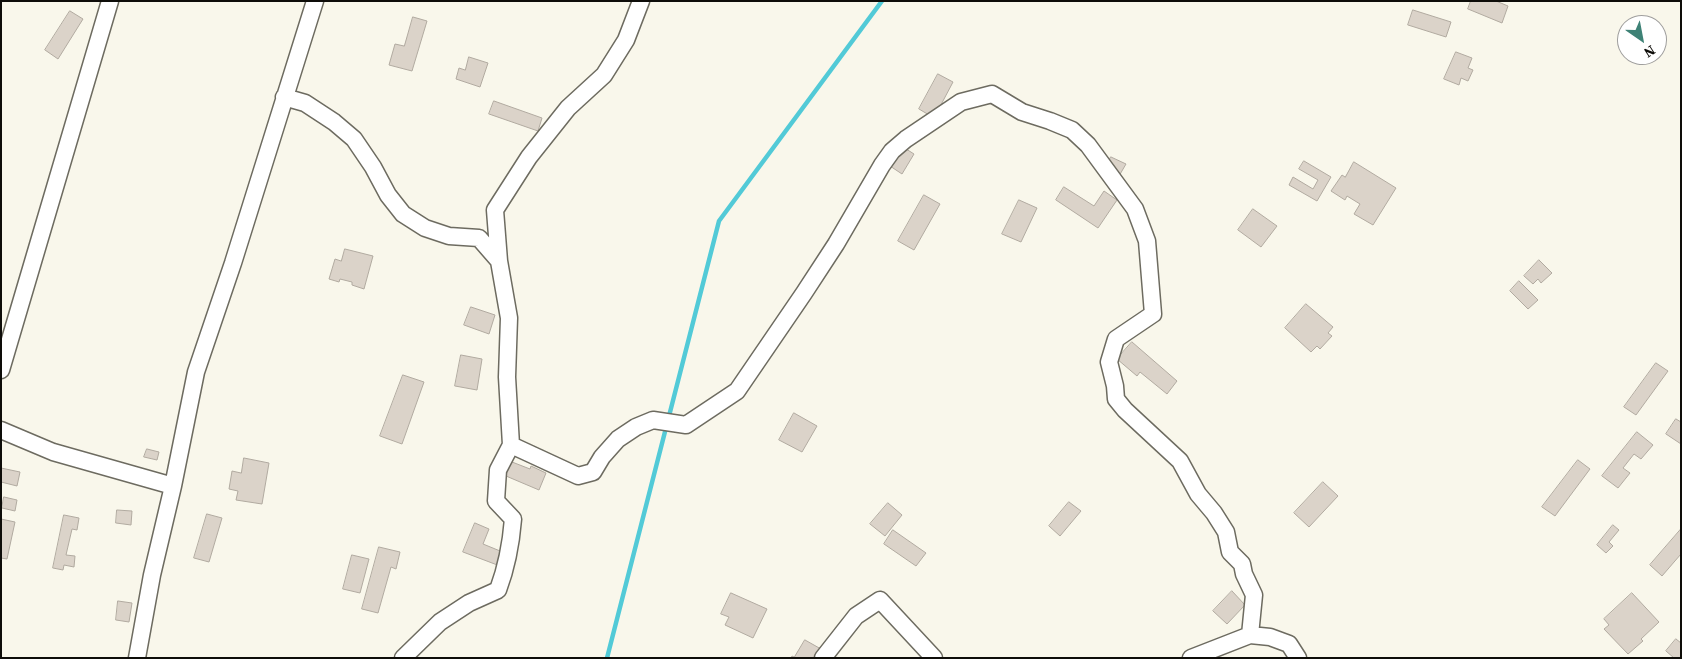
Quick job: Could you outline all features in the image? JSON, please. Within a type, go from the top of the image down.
[{"type":"street","points":[[1,370],[110,1]]},
{"type":"street","points":[[137,658],[152,575],[173,486],[196,372],[233,263],[315,1]]},
{"type":"street","points":[[402,658],[414,649],[440,622],[469,603],[498,590],[510,550],[513,519],[496,501],[498,470],[511,445],[507,377],[509,318],[499,261],[494,210],[529,157],[568,108],[604,75],[626,40],[641,1]]},
{"type":"street","points":[[511,445],[578,476],[593,472],[602,457],[618,439],[636,427],[653,420],[686,425],[737,391],[804,293],[892,151],[906,139],[961,102],[992,94],[1022,112],[1072,130],[1088,145],[1135,208],[1147,242],[1153,314],[1116,339],[1109,362],[1116,399],[1125,410],[1180,461],[1198,494],[1214,513],[1226,532],[1230,552],[1242,564],[1254,595],[1250,635]]},
{"type":"street","points":[[284,97],[306,103],[334,122],[354,139],[373,167],[388,195],[404,214],[425,228],[449,236],[479,238],[499,261]]},
{"type":"street","points":[[1,430],[53,452],[173,486]]},
{"type":"street","points":[[823,658],[856,616],[880,600],[934,658]]},
{"type":"street","points":[[1191,658],[1250,635],[1270,637],[1289,644],[1298,658]]},
{"type":"building","points":[[1471,1],[1496,1],[1508,6],[1502,23],[1468,9]]},
{"type":"building","points":[[1413,10],[1451,22],[1446,37],[1408,25]]},
{"type":"building","points":[[70,11],[83,19],[58,59],[45,50]]},
{"type":"building","points":[[413,17],[427,21],[412,71],[389,65],[395,44],[404,46]]},
{"type":"building","points":[[1456,52],[1472,58],[1468,68],[1473,70],[1468,81],[1461,78],[1459,85],[1444,79]]},
{"type":"building","points":[[469,57],[488,63],[480,87],[456,79],[459,68],[465,70]]},
{"type":"building","points":[[938,74],[953,82],[934,118],[919,109]]},
{"type":"building","points":[[494,101],[542,118],[538,131],[489,114]]},
{"type":"building","points":[[903,147],[914,154],[902,174],[890,166]]},
{"type":"building","points":[[1111,157],[1126,164],[1119,176],[1105,169]]},
{"type":"building","points":[[1304,161],[1331,177],[1317,201],[1289,185],[1293,177],[1313,189],[1318,180],[1299,169]]},
{"type":"building","points":[[1354,162],[1396,188],[1373,225],[1354,214],[1360,204],[1347,196],[1345,200],[1331,191],[1342,175],[1345,177]]},
{"type":"building","points":[[1064,187],[1094,206],[1104,191],[1117,200],[1098,228],[1056,200]]},
{"type":"building","points":[[924,195],[940,204],[914,250],[898,241]]},
{"type":"building","points":[[1019,200],[1037,208],[1021,242],[1002,234]]},
{"type":"building","points":[[1253,209],[1277,226],[1261,247],[1238,230]]},
{"type":"building","points":[[345,249],[373,256],[364,289],[352,285],[352,282],[340,279],[339,282],[329,279],[335,259],[341,261]]},
{"type":"building","points":[[1539,260],[1552,273],[1541,283],[1538,279],[1533,284],[1524,276]]},
{"type":"building","points":[[1519,281],[1538,300],[1528,309],[1510,291]]},
{"type":"building","points":[[1306,304],[1333,327],[1328,333],[1332,336],[1320,349],[1317,346],[1311,352],[1285,328]]},
{"type":"building","points":[[471,307],[495,315],[489,334],[464,325]]},
{"type":"building","points":[[1132,342],[1177,381],[1167,394],[1140,372],[1137,376],[1117,359]]},
{"type":"building","points":[[461,355],[482,359],[477,390],[455,386]]},
{"type":"building","points":[[1656,363],[1668,371],[1636,415],[1624,407]]},
{"type":"building","points":[[403,375],[424,382],[402,444],[380,436]]},
{"type":"building","points":[[794,413],[817,426],[802,452],[779,440]]},
{"type":"building","points":[[1676,419],[1681,422],[1681,444],[1666,434]]},
{"type":"building","points":[[1637,432],[1653,445],[1641,459],[1634,454],[1623,468],[1630,473],[1618,488],[1602,476]]},
{"type":"building","points":[[147,449],[159,452],[157,460],[144,457]]},
{"type":"building","points":[[244,458],[269,463],[262,504],[236,500],[238,491],[229,489],[232,471],[241,473]]},
{"type":"building","points":[[1578,460],[1590,469],[1555,516],[1542,507]]},
{"type":"building","points":[[512,462],[530,469],[531,466],[546,473],[539,490],[506,476]]},
{"type":"building","points":[[1,468],[20,472],[17,486],[1,482]]},
{"type":"building","points":[[1323,482],[1338,496],[1309,527],[1294,513]]},
{"type":"building","points":[[4,497],[17,500],[15,511],[2,508]]},
{"type":"building","points":[[1069,502],[1081,511],[1060,536],[1049,526]]},
{"type":"building","points":[[888,503],[902,515],[885,536],[870,524]]},
{"type":"building","points":[[117,510],[132,511],[131,525],[116,523]]},
{"type":"building","points":[[207,514],[222,518],[209,562],[194,558]]},
{"type":"building","points":[[64,515],[79,518],[77,530],[72,529],[66,555],[75,556],[74,567],[64,565],[63,570],[53,568]]},
{"type":"building","points":[[1,519],[15,522],[7,559],[1,558]]},
{"type":"building","points":[[475,523],[489,529],[483,544],[505,553],[500,566],[463,552]]},
{"type":"building","points":[[1613,525],[1619,530],[1609,542],[1613,546],[1606,553],[1597,545]]},
{"type":"building","points":[[1681,529],[1681,554],[1662,576],[1650,565]]},
{"type":"building","points":[[893,530],[926,553],[916,566],[884,544]]},
{"type":"building","points":[[379,547],[400,552],[396,569],[391,567],[378,613],[362,609]]},
{"type":"building","points":[[352,555],[369,559],[360,593],[343,589]]},
{"type":"building","points":[[1232,591],[1245,605],[1227,624],[1213,611]]},
{"type":"building","points":[[731,593],[767,609],[753,638],[725,625],[729,617],[721,614]]},
{"type":"building","points":[[1632,593],[1659,622],[1641,639],[1643,641],[1628,654],[1604,629],[1609,625],[1604,619]]},
{"type":"building","points":[[118,601],[132,603],[129,622],[116,620]]},
{"type":"building","points":[[1676,639],[1681,643],[1681,658],[1674,658],[1666,651]]},
{"type":"building","points":[[805,640],[821,649],[816,658],[791,658],[792,656],[794,657]]},
{"type":"waterway","points":[[607,658],[719,221],[882,1]]}]
